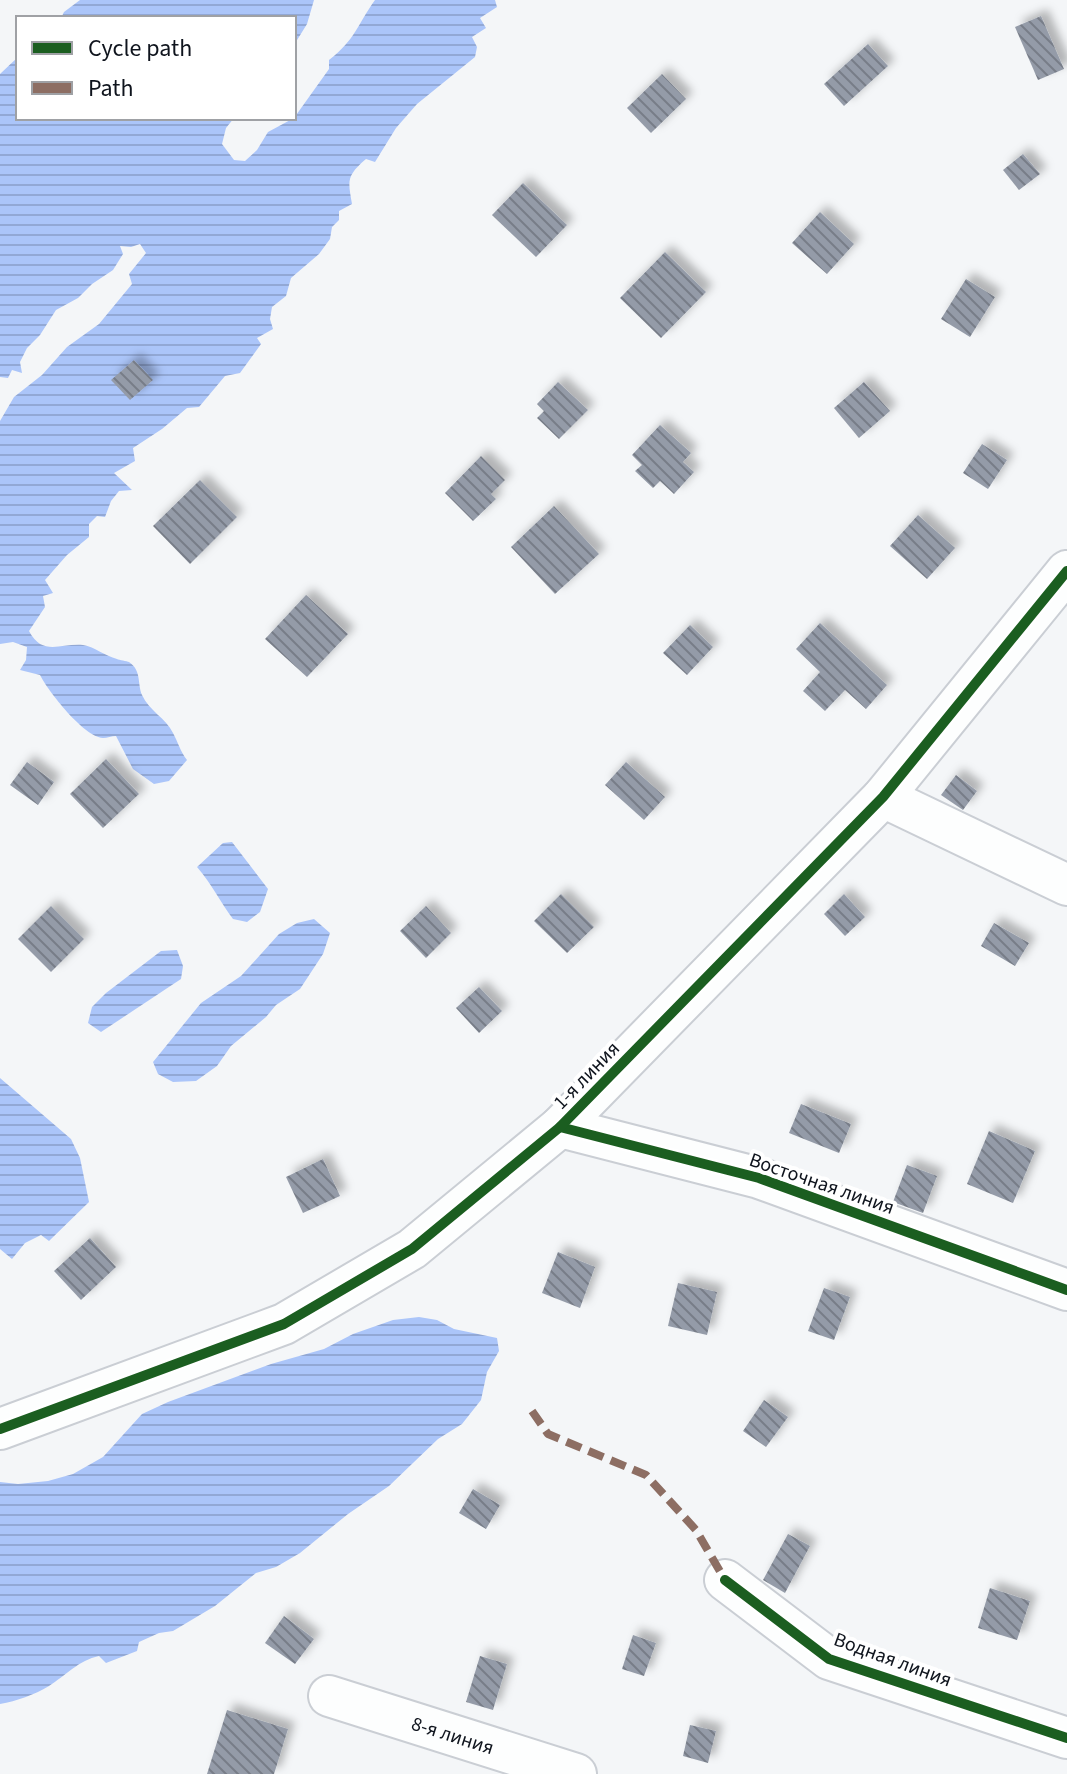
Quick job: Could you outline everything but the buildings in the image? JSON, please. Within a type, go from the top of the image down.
[{"type":"street","name":"1-я линия","points":[[0,1429],[284,1324],[412,1249],[560,1127],[883,797],[1067,571]]},
{"type":"street","points":[[883,797],[1067,885]]},
{"type":"street","name":"Восточная линия","points":[[560,1127],[759,1178],[1067,1290]]},
{"type":"street","name":"Водная линия","points":[[725,1580],[829,1659],[1067,1738]]},
{"type":"street","name":"8-я линия","points":[[329,1696],[576,1774]]},
{"type":"water","points":[[80,0],[314,0],[307,24],[296,42],[296,16],[62,16]]},
{"type":"water","points":[[375,0],[495,0],[497,7],[480,18],[486,28],[472,37],[477,47],[475,57],[417,104],[396,128],[375,162],[366,159],[355,170],[349,184],[352,204],[339,211],[339,220],[332,227],[330,239],[319,254],[291,278],[286,296],[272,307],[270,319],[273,329],[257,338],[261,344],[240,373],[225,376],[199,407],[187,408],[133,448],[135,461],[114,473],[132,490],[119,491],[105,517],[97,516],[89,524],[89,537],[67,555],[45,580],[53,593],[43,596],[45,607],[29,631],[40,644],[53,647],[83,645],[133,666],[138,673],[145,701],[170,728],[187,760],[169,781],[154,784],[133,769],[116,736],[103,738],[86,730],[58,702],[40,675],[20,670],[26,660],[27,647],[13,642],[0,644],[0,421],[14,397],[42,375],[67,347],[99,324],[132,284],[129,274],[146,253],[140,244],[120,246],[123,254],[113,270],[78,298],[56,310],[40,335],[27,348],[20,362],[22,373],[12,370],[8,378],[0,377],[0,74],[16,59],[16,120],[232,120],[226,128],[222,144],[234,160],[245,161],[257,150],[268,132],[296,120],[296,115],[329,69],[329,60],[351,38]]},
{"type":"water","points":[[232,842],[268,889],[260,912],[247,922],[233,919],[197,867],[223,843]]},
{"type":"water","points":[[314,919],[330,933],[323,954],[300,989],[276,1005],[231,1046],[217,1066],[196,1081],[173,1082],[158,1074],[153,1062],[201,1003],[241,976],[279,934],[297,923]]},
{"type":"water","points":[[177,950],[183,966],[181,979],[101,1032],[88,1023],[92,1007],[106,993],[161,951]]},
{"type":"water","points":[[0,1078],[71,1139],[80,1158],[89,1202],[49,1241],[41,1235],[25,1243],[12,1259],[0,1249]]},
{"type":"water","points":[[419,1317],[437,1320],[454,1329],[497,1338],[499,1351],[487,1372],[481,1400],[462,1424],[438,1439],[389,1486],[300,1553],[276,1567],[256,1573],[215,1606],[173,1631],[159,1633],[139,1642],[137,1651],[106,1663],[99,1656],[92,1658],[37,1692],[0,1704],[0,1482],[48,1481],[73,1474],[103,1457],[142,1414],[168,1402],[271,1364],[324,1349],[353,1334],[393,1320]]},
{"type":"marked path","points":[[532,1411],[548,1434],[646,1475],[696,1530],[725,1580]]},
{"type":"cycle path","points":[[0,1429],[284,1324],[412,1249],[560,1127],[883,797],[1067,571]]},
{"type":"cycle path","points":[[560,1127],[759,1178],[1067,1290]]},
{"type":"cycle path","points":[[725,1580],[829,1659],[1067,1738]]}]
